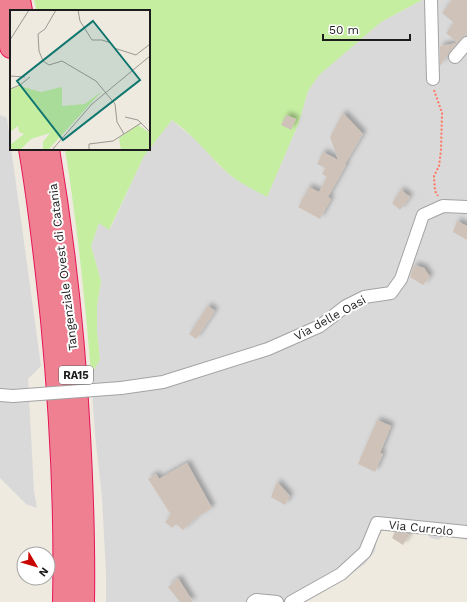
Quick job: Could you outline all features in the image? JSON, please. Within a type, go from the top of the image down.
[{"type":"highway","points":[[0,0],[10,42]]},
{"type":"highway","points":[[19,0],[21,10]]},
{"type":"highway","name":"Tangenziale Ovest di Catania","points":[[30,150],[48,281],[57,373],[64,503],[64,602]]},
{"type":"highway","name":"Tangenziale Ovest di Catania","points":[[48,150],[67,280],[76,375],[83,506],[83,602]]},
{"type":"street","points":[[432,0],[433,79]]},
{"type":"street","points":[[455,57],[467,43]]},
{"type":"street","name":"Via delle Oasi","points":[[0,395],[14,396],[121,388],[163,382],[268,349],[320,326],[346,306],[364,297],[391,293],[401,279],[423,215],[443,206],[467,207]]},
{"type":"street","name":"Via Currolo","points":[[291,602],[341,574],[365,552],[377,523],[467,532]]},
{"type":"street","points":[[253,602],[256,600],[277,602]]},
{"type":"path","points":[[433,79],[434,92],[442,113],[441,150],[439,166],[434,176],[435,190],[443,206]]},
{"type":"shaded area","points":[[422,0],[467,0],[467,540],[444,535],[439,540],[430,538],[428,533],[383,529],[377,539],[375,551],[365,564],[352,573],[298,602],[106,602],[102,498],[95,435],[91,374],[100,360],[97,332],[97,306],[101,281],[91,246],[99,223],[110,229],[144,156],[172,120],[197,141],[232,177],[267,197],[299,122],[308,91],[319,75],[381,22]]},
{"type":"shaded area","points":[[0,115],[7,118],[10,150],[11,150],[41,366],[28,379],[34,491],[37,508],[26,504],[0,478]]},
{"type":"green space","points":[[34,0],[422,0],[381,22],[319,75],[308,91],[299,122],[267,197],[230,175],[188,132],[172,120],[150,148],[150,10],[37,10]]},
{"type":"green space","points":[[65,150],[149,150],[144,156],[109,230],[99,223],[91,246],[101,281],[97,306],[97,332],[100,360],[91,374],[86,317]]},
{"type":"building","points":[[452,0],[467,0],[467,32],[458,43],[446,33],[454,23],[442,13]]},
{"type":"building","points":[[457,43],[449,52],[440,66],[440,46]]},
{"type":"building","points":[[343,113],[363,134],[328,197],[331,199],[320,219],[298,207],[309,187],[319,192],[327,177],[322,174],[325,168],[317,164],[323,152],[338,160],[330,137]]},
{"type":"building","points":[[286,115],[296,119],[291,130],[281,125]]},
{"type":"building","points":[[401,190],[410,197],[400,210],[392,203]]},
{"type":"building","points":[[457,221],[467,226],[467,240],[453,232]]},
{"type":"building","points":[[414,265],[424,268],[430,277],[423,285],[410,277]]},
{"type":"building","points":[[208,306],[215,311],[196,339],[189,334]]},
{"type":"building","points":[[377,420],[391,426],[380,453],[383,454],[375,472],[358,464]]},
{"type":"building","points":[[187,463],[212,508],[197,517],[183,530],[176,524],[172,528],[165,522],[171,515],[148,479],[156,474],[159,479]]},
{"type":"building","points":[[277,482],[290,496],[285,505],[271,497]]},
{"type":"building","points":[[395,532],[406,533],[409,535],[403,545],[392,538]]},
{"type":"building","points":[[178,578],[193,602],[180,602],[168,587]]}]
